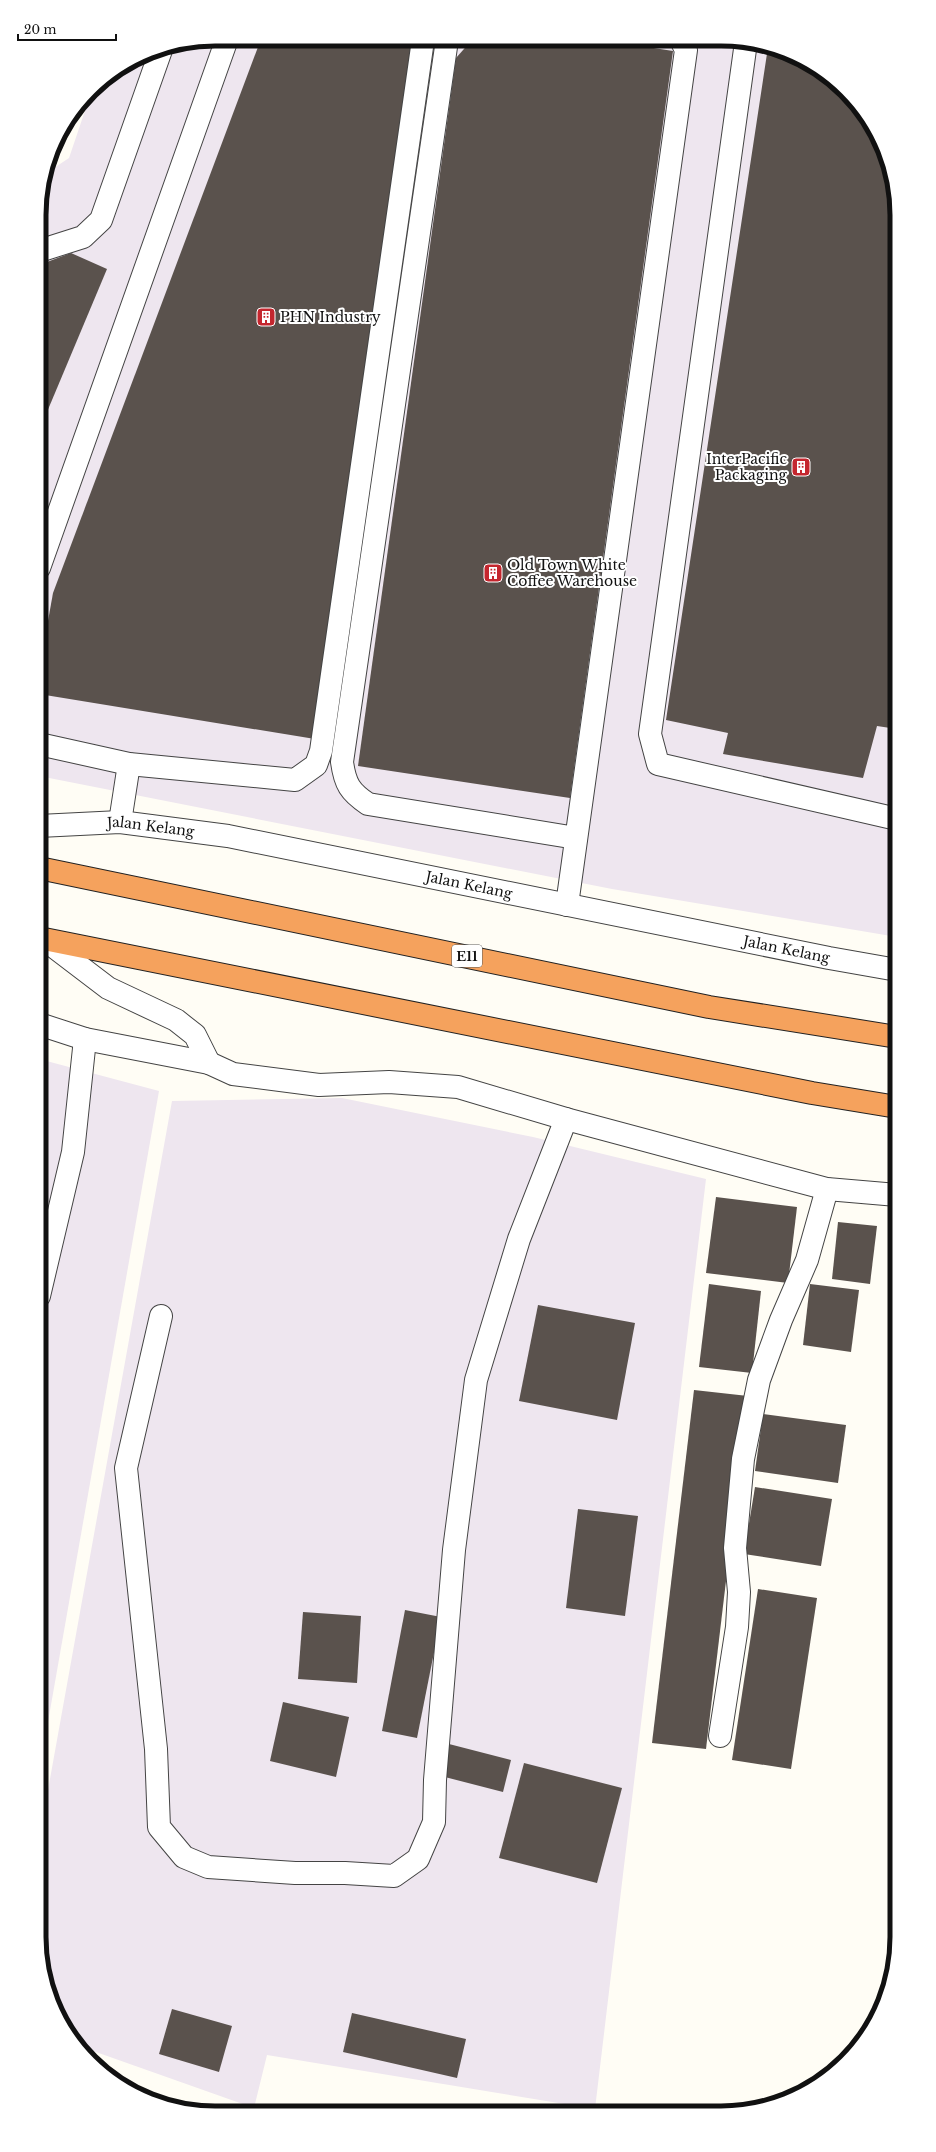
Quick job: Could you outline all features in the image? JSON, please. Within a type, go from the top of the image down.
[{"type":"highway","name":"E11","points":[[46,869],[709,1007],[890,1036]]},
{"type":"highway","points":[[46,940],[804,1091],[890,1106]]},
{"type":"street","points":[[46,548],[225,46]]},
{"type":"street","points":[[46,746],[129,764],[296,780],[316,765],[322,743],[422,46]]},
{"type":"street","points":[[447,46],[342,762],[344,779],[354,794],[368,804],[576,838]]},
{"type":"street","points":[[566,904],[686,50],[684,46]]},
{"type":"street","points":[[745,47],[650,734],[658,764],[890,817]]},
{"type":"street","points":[[46,249],[82,237],[100,220],[158,56]]},
{"type":"street","points":[[120,822],[129,764]]},
{"type":"street","name":"Jalan Kelang","points":[[46,826],[120,822],[228,836],[828,958],[890,969]]},
{"type":"street","points":[[46,942],[108,988],[176,1020],[195,1035],[209,1063]]},
{"type":"street","points":[[46,1026],[85,1039],[209,1063],[232,1074],[319,1085],[389,1082],[458,1087],[566,1119],[827,1190],[890,1194]]},
{"type":"street","points":[[46,1267],[74,1152],[85,1039]]},
{"type":"street","points":[[161,1316],[126,1468],[156,1750],[159,1827],[184,1857],[208,1867],[295,1873],[345,1873],[394,1876],[418,1859],[434,1822],[435,1780],[454,1550],[476,1380],[519,1239],[566,1119]]},
{"type":"street","points":[[720,1736],[737,1628],[739,1592],[735,1548],[743,1459],[759,1380],[781,1320],[807,1260],[827,1190]]},
{"type":"shaded area","points":[[204,46],[732,46],[754,49],[796,63],[815,74],[841,95],[862,121],[873,140],[887,182],[890,204],[890,936],[612,889],[46,777],[46,204],[53,169],[69,158],[87,105],[95,95],[121,74],[140,63],[182,49]]},
{"type":"shaded area","points":[[46,1061],[159,1091],[46,1733]]},
{"type":"shaded area","points":[[342,1098],[533,1137],[706,1179],[595,2106],[577,2106],[267,2055],[254,2106],[248,2106],[89,2050],[74,2031],[63,2012],[49,1970],[46,1948],[46,1801],[172,1101]]},
{"type":"building","name":"PHN Industry","points":[[258,46],[413,46],[315,739],[46,695],[46,632],[53,593]]},
{"type":"building","name":"Old Town White Coffee Warehouse","points":[[467,46],[641,46],[673,51],[570,798],[358,766],[456,58]]},
{"type":"building","name":"InterPacific Packaging","points":[[767,53],[796,63],[815,74],[841,95],[862,121],[873,140],[887,182],[890,204],[890,728],[877,726],[863,778],[723,754],[728,733],[666,720]]},
{"type":"building","points":[[71,253],[107,269],[46,414],[46,262]]},
{"type":"building","points":[[716,1197],[797,1207],[788,1283],[706,1273]]},
{"type":"building","points":[[838,1222],[877,1226],[870,1284],[832,1279]]},
{"type":"building","points":[[709,1284],[761,1291],[752,1373],[699,1367]]},
{"type":"building","points":[[810,1284],[859,1290],[851,1352],[803,1345]]},
{"type":"building","points":[[538,1305],[635,1323],[617,1420],[519,1401]]},
{"type":"building","points":[[694,1390],[748,1396],[706,1749],[652,1743]]},
{"type":"building","points":[[763,1414],[846,1425],[838,1483],[755,1471]]},
{"type":"building","points":[[755,1487],[832,1499],[821,1566],[744,1554]]},
{"type":"building","points":[[578,1509],[638,1516],[625,1616],[566,1608]]},
{"type":"building","points":[[758,1589],[817,1598],[791,1769],[732,1760]]},
{"type":"building","points":[[405,1610],[441,1617],[417,1738],[382,1731]]},
{"type":"building","points":[[303,1612],[361,1616],[357,1683],[298,1679]]},
{"type":"building","points":[[283,1702],[349,1717],[336,1777],[270,1761]]},
{"type":"building","points":[[449,1744],[511,1760],[503,1792],[441,1776]]},
{"type":"building","points":[[524,1763],[622,1788],[597,1883],[499,1858]]},
{"type":"building","points":[[172,2009],[232,2026],[219,2072],[159,2054]]},
{"type":"building","points":[[352,2013],[466,2039],[457,2078],[343,2052]]},
{"type":"place","name":"PHN Industry","points":[[266,317]]},
{"type":"place","name":"InterPacific Packaging","points":[[801,467]]},
{"type":"place","name":"Old Town White Coffee Warehouse","points":[[493,573]]}]
